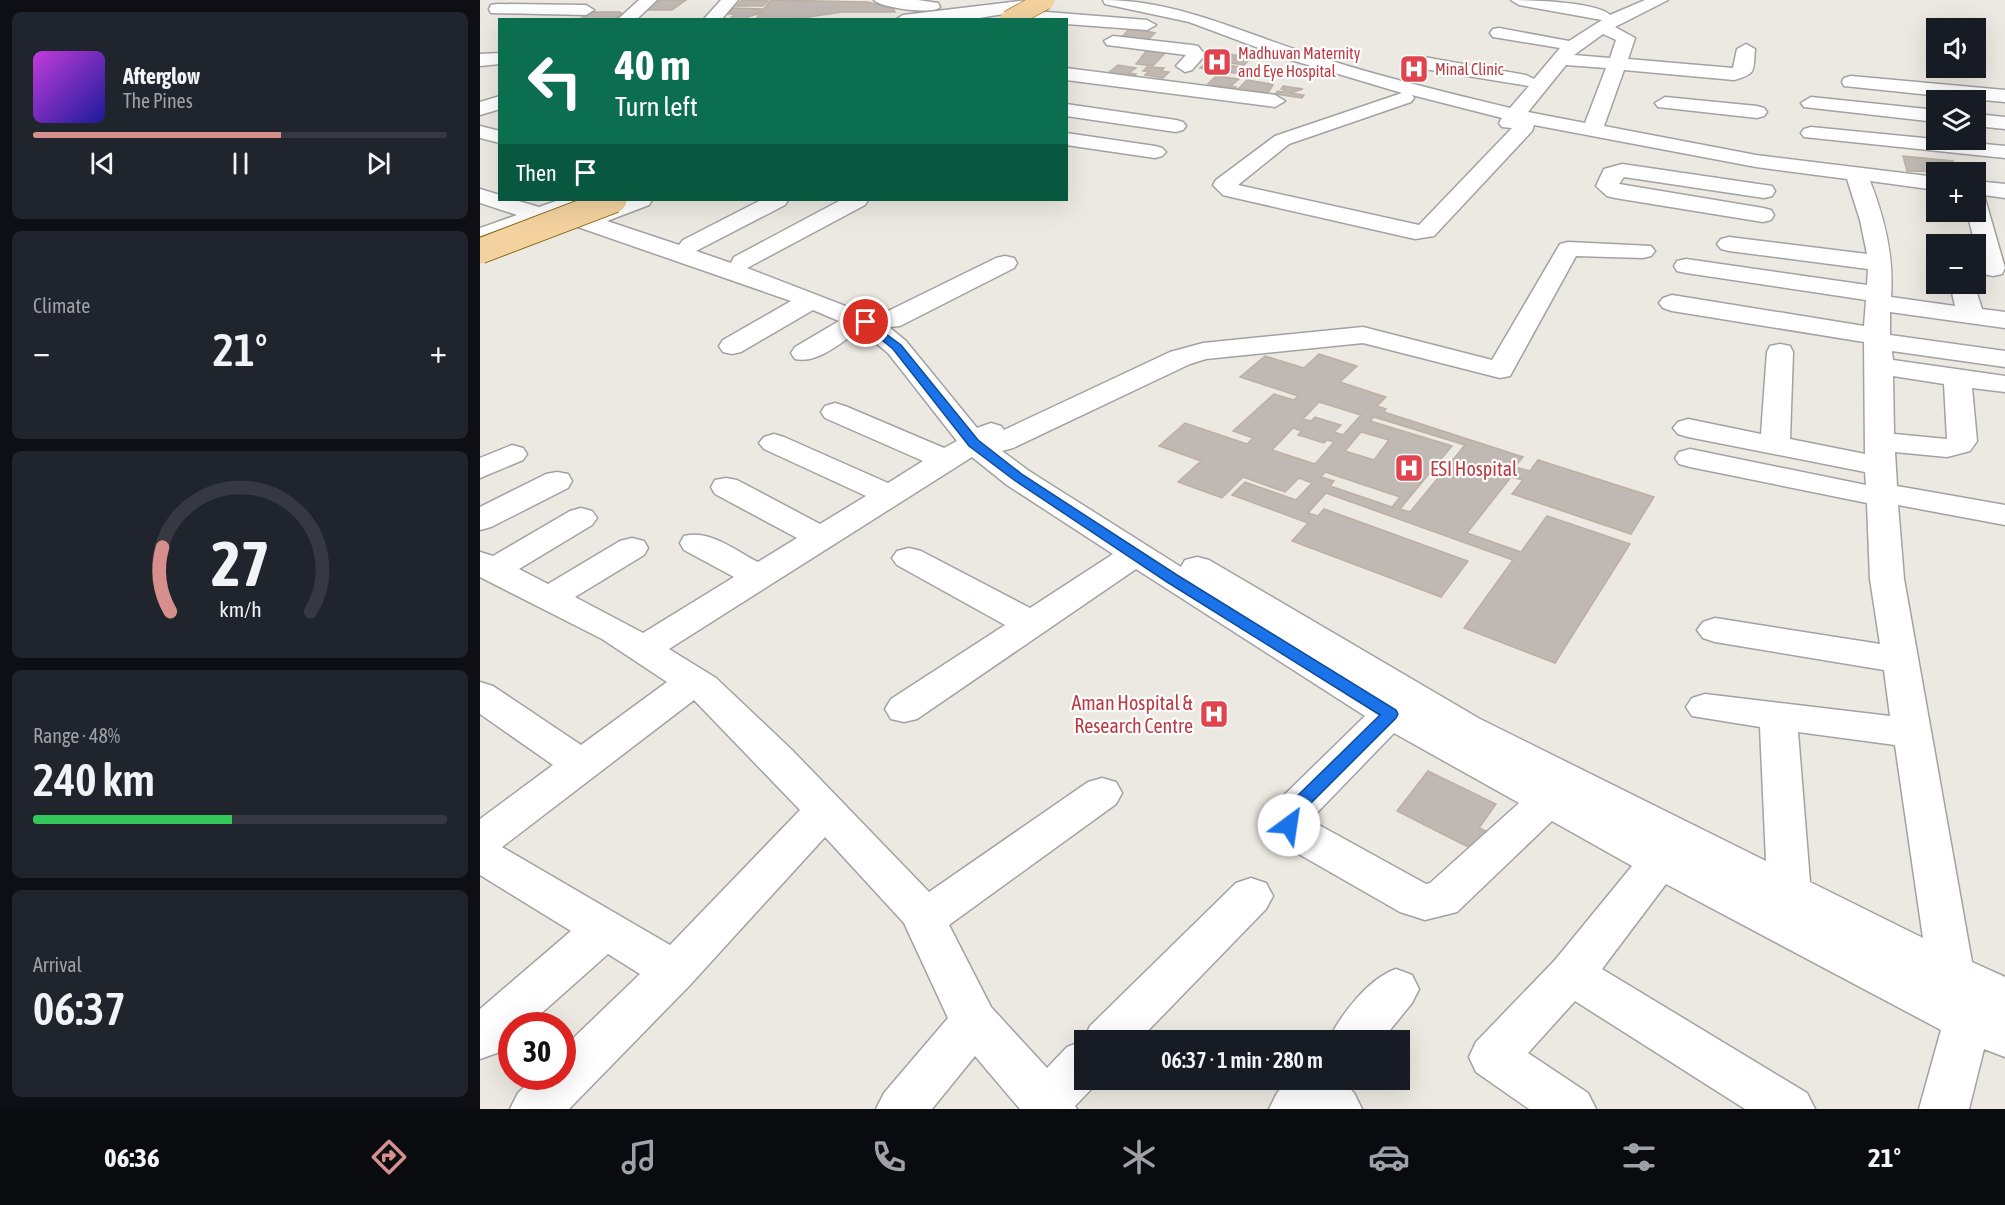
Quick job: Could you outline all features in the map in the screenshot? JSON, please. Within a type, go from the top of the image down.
[{"type":"main road","points":[[1014,12],[1045,0]]},
{"type":"main road","points":[[480,251],[577,209]]},
{"type":"street","points":[[480,0],[575,6]]},
{"type":"street","points":[[628,18],[650,0]]},
{"type":"street","points":[[713,18],[730,0]]},
{"type":"street","points":[[882,0],[931,6],[937,18],[1014,12]]},
{"type":"street","points":[[994,18],[1061,0]]},
{"type":"street","points":[[1032,18],[1061,0]]},
{"type":"street","points":[[1111,0],[1144,2],[1194,18],[1232,32],[1291,59],[1404,98],[1510,120],[1593,130],[1759,144]]},
{"type":"street","points":[[1404,98],[1282,140],[1224,185],[1231,189],[1415,232],[1426,231],[1580,29],[1642,1]]},
{"type":"street","points":[[480,17],[506,3]]},
{"type":"street","points":[[1516,8],[1602,21],[1626,37],[1619,64],[1593,130]]},
{"type":"street","points":[[1516,8],[1580,29]]},
{"type":"street","points":[[1038,18],[1058,18]]},
{"type":"street","points":[[1068,19],[1232,32]]},
{"type":"street","points":[[1510,120],[1526,81],[1561,51],[1570,48],[1602,21]]},
{"type":"street","points":[[1161,27],[1394,86],[1510,120],[1759,144]]},
{"type":"street","points":[[1499,33],[1561,51],[1619,64],[1739,74],[1744,71],[1746,49]]},
{"type":"street","points":[[1078,38],[1192,50],[1196,55],[1185,66]]},
{"type":"street","points":[[480,60],[498,58]]},
{"type":"street","points":[[1418,62],[1526,81]]},
{"type":"street","points":[[480,69],[498,67]]},
{"type":"street","points":[[1068,74],[1275,101]]},
{"type":"street","points":[[1068,94],[1090,77]]},
{"type":"street","points":[[1851,82],[1926,93]]},
{"type":"street","points":[[1986,96],[2005,96]]},
{"type":"street","points":[[480,110],[498,103]]},
{"type":"street","points":[[1665,103],[1759,144],[1857,178],[1926,189]]},
{"type":"street","points":[[1811,103],[1926,115]]},
{"type":"street","points":[[1068,110],[1176,126]]},
{"type":"street","points":[[1986,121],[2005,123]]},
{"type":"street","points":[[480,132],[498,136]]},
{"type":"street","points":[[1811,132],[1926,141]]},
{"type":"street","points":[[1068,139],[1155,152]]},
{"type":"street","points":[[1759,144],[1762,223],[1677,201],[1614,191],[1607,186],[1612,174],[1622,170],[1687,180],[1759,144]]},
{"type":"street","points":[[1986,148],[2005,152]]},
{"type":"street","points":[[1857,178],[1926,182]]},
{"type":"street","points":[[1857,178],[1875,224],[1879,263],[1877,348],[1880,474],[1887,579],[1911,733],[1975,1008],[1944,1109]]},
{"type":"street","points":[[1677,201],[1687,180]]},
{"type":"street","points":[[1986,188],[2005,191]]},
{"type":"street","points":[[1986,190],[2005,198]]},
{"type":"street","points":[[480,196],[498,198]]},
{"type":"street","points":[[517,201],[577,209],[743,262],[864,304],[978,444],[1018,478],[1135,555],[1390,714],[1548,801],[1660,861],[1975,1008]]},
{"type":"street","points":[[480,236],[577,209],[634,201]]},
{"type":"street","points":[[691,245],[775,201]]},
{"type":"street","points":[[743,262],[855,201]]},
{"type":"street","points":[[480,262],[577,209],[812,300],[876,320]]},
{"type":"street","points":[[1983,222],[1993,269]]},
{"type":"street","points":[[1729,244],[1879,263]]},
{"type":"street","points":[[643,649],[890,495],[978,444],[1180,358],[1203,351],[1363,334],[1500,370],[1568,249],[1643,251]]},
{"type":"street","points":[[805,353],[1005,263]]},
{"type":"street","points":[[1686,266],[2005,320]]},
{"type":"street","points":[[1965,294],[1971,315]]},
{"type":"street","points":[[732,346],[812,300]]},
{"type":"street","points":[[1672,303],[1877,348],[2005,359]]},
{"type":"street","points":[[1877,348],[1957,377],[2005,384]]},
{"type":"street","points":[[1775,446],[1780,352]]},
{"type":"street","points":[[1957,377],[1962,441],[1959,445],[1880,474],[1689,443],[1775,446],[1880,474],[2005,515]]},
{"type":"street","points":[[835,412],[978,444],[1155,543],[1467,729],[1789,893],[1975,1008]]},
{"type":"street","points":[[774,443],[890,495]]},
{"type":"street","points":[[480,469],[513,454]]},
{"type":"street","points":[[480,520],[557,481]]},
{"type":"street","points":[[726,487],[822,538]]},
{"type":"street","points":[[487,567],[581,518]]},
{"type":"street","points":[[696,543],[759,576]]},
{"type":"street","points":[[549,598],[632,548]]},
{"type":"street","points":[[903,709],[1135,555]]},
{"type":"street","points":[[909,558],[1030,623]]},
{"type":"street","points":[[487,567],[643,649],[694,681],[778,760],[921,912],[974,1022],[1049,1105],[1074,1075]]},
{"type":"street","points":[[1715,630],[1899,660]]},
{"type":"street","points":[[480,841],[694,681]]},
{"type":"street","points":[[480,695],[581,765]]},
{"type":"street","points":[[1704,707],[1911,733]]},
{"type":"street","points":[[1390,714],[1290,814],[1289,825],[1298,834],[1415,898],[1435,902],[1442,899],[1548,801]]},
{"type":"street","points":[[1778,716],[1789,893]]},
{"type":"street","points":[[924,919],[1102,793]]},
{"type":"street","points":[[535,1109],[674,971],[825,810]]},
{"type":"street","points":[[480,854],[674,971]]},
{"type":"street","points":[[1571,1109],[1493,1058],[1571,974],[1660,861]]},
{"type":"street","points":[[1118,1030],[1251,896]]},
{"type":"street","points":[[480,1038],[605,929]]},
{"type":"street","points":[[1571,974],[1731,1075],[1790,1109]]},
{"type":"street","points":[[1361,1030],[1396,989]]},
{"type":"street","points":[[902,1109],[974,1022]]},
{"type":"building","points":[[657,0],[686,0],[672,10],[646,10]]},
{"type":"building","points":[[771,0],[867,2],[893,8],[895,12],[842,12],[802,18],[757,18]]},
{"type":"building","points":[[741,1],[768,1],[763,6],[736,6]]},
{"type":"building","points":[[733,8],[762,9],[758,14],[747,17],[749,18],[730,18],[735,14],[728,14]]},
{"type":"building","points":[[589,12],[620,12],[622,14],[617,18],[582,18]]},
{"type":"building","points":[[1129,29],[1155,33],[1148,40],[1122,37]]},
{"type":"building","points":[[1147,50],[1166,52],[1153,66],[1136,64]]},
{"type":"building","points":[[1217,53],[1252,57],[1244,65],[1230,63],[1227,65],[1247,68],[1241,74],[1200,68]]},
{"type":"building","points":[[1411,64],[1431,68],[1423,74],[1402,70]]},
{"type":"building","points":[[1118,65],[1136,68],[1129,73],[1136,74],[1133,77],[1108,73]]},
{"type":"building","points":[[1147,67],[1164,68],[1161,71],[1169,72],[1163,78],[1145,75],[1149,71],[1143,71]]},
{"type":"building","points":[[1216,76],[1239,79],[1231,86],[1236,87],[1234,89],[1208,84]]},
{"type":"building","points":[[1247,80],[1273,85],[1268,93],[1238,89]]},
{"type":"building","points":[[1283,86],[1303,89],[1290,93],[1304,95],[1302,98],[1275,94],[1285,90],[1281,89]]},
{"type":"building","points":[[1903,156],[1953,162],[1926,162],[1926,171],[1907,171]]},
{"type":"building","points":[[1319,354],[1357,366],[1340,382],[1386,397],[1377,406],[1386,409],[1384,412],[1523,457],[1515,467],[1530,471],[1538,460],[1654,497],[1631,534],[1512,494],[1523,480],[1511,477],[1467,533],[1521,552],[1547,516],[1630,544],[1555,663],[1464,628],[1513,560],[1326,493],[1308,513],[1318,516],[1324,509],[1468,561],[1441,597],[1292,541],[1308,523],[1232,495],[1245,482],[1296,500],[1312,483],[1299,478],[1285,492],[1243,477],[1222,498],[1178,482],[1201,461],[1159,446],[1185,423],[1247,444],[1253,438],[1233,431],[1274,394],[1294,400],[1298,396],[1240,377],[1265,356],[1304,368]],"holes":[[[1319,402],[1361,415],[1343,435],[1334,432],[1341,425],[1315,417],[1311,421],[1303,419]],[[1374,417],[1465,445],[1410,512],[1400,509],[1452,446],[1370,421]],[[1293,428],[1302,431],[1298,435],[1324,443],[1327,440],[1334,442],[1315,464],[1272,450]],[[1361,432],[1389,440],[1374,460],[1345,451]],[[1325,472],[1400,497],[1392,507],[1330,486],[1334,481],[1321,477]]]},
{"type":"building","points":[[1428,771],[1496,804],[1479,828],[1491,833],[1478,852],[1397,811]]},
{"type":"place","name":"Madhuvan Maternity and Eye Hospital","points":[[1217,62]]},
{"type":"place","name":"Minal Clinic","points":[[1414,69]]},
{"type":"place","name":"ESI Hospital","points":[[1409,468]]},
{"type":"place","name":"Aman Hospital & Research Centre","points":[[1214,714]]},
{"type":"route","points":[[866,322],[897,347],[954,416],[973,443],[1018,478],[1172,579],[1390,714],[1290,814],[1289,825]]}]
